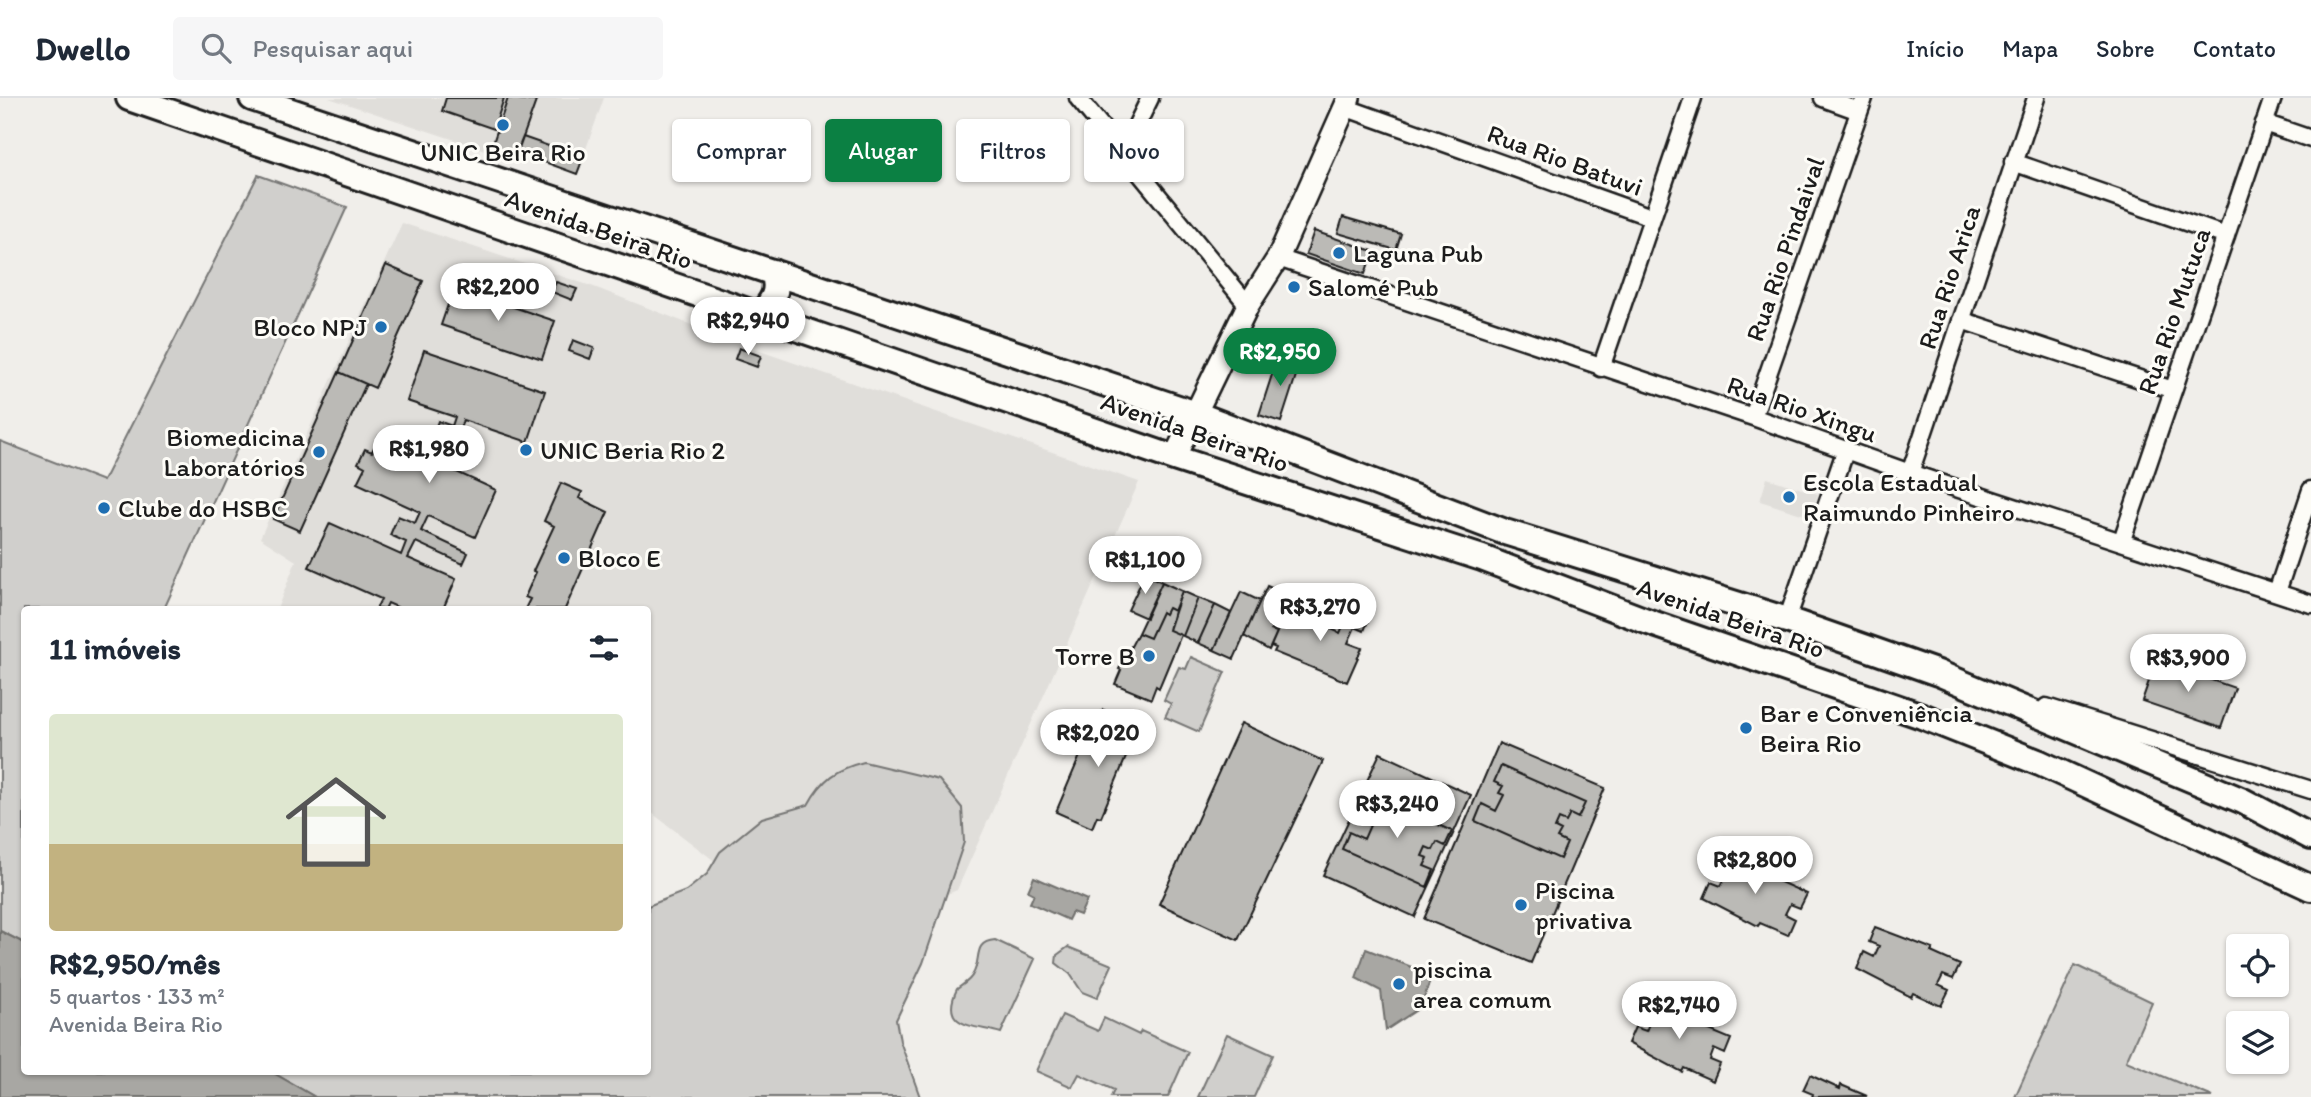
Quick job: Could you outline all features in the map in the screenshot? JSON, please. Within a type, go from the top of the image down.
[{"type":"main road","name":"Avenida Beira Rio","points":[[129,98],[1174,458],[1482,558],[1649,622],[1934,721],[2040,763],[2230,853],[2311,888]]},
{"type":"main road","name":"Avenida Beira Rio","points":[[252,98],[1193,413],[1505,532],[1787,620],[1938,673],[2263,810],[2311,837]]},
{"type":"main road","points":[[1174,458],[1193,413],[1248,305],[1278,258],[1346,103]]},
{"type":"main road","points":[[760,315],[776,295],[773,272]]},
{"type":"main road","points":[[1482,558],[1480,546],[1485,540],[1505,532]]},
{"type":"main road","name":"Avenida Beira Rio","points":[[2163,768],[2311,854]]},
{"type":"main road","name":"Avenida Beira Rio","points":[[2230,853],[2311,903]]},
{"type":"street","points":[[1078,98],[1096,119]]},
{"type":"street","points":[[1140,119],[1150,98]]},
{"type":"street","points":[[1601,368],[1693,98]]},
{"type":"street","points":[[1823,98],[1861,104]]},
{"type":"street","name":"Rua Rio Arica","points":[[1910,473],[2036,98]]},
{"type":"street","name":"Rua Rio Mutuca","points":[[2122,540],[2273,98]]},
{"type":"street","name":"Rua Rio Batuvi","points":[[1346,103],[1651,217]]},
{"type":"street","name":"Rua Rio Pindaival","points":[[1753,417],[1861,104]]},
{"type":"street","points":[[2264,123],[2311,139]]},
{"type":"street","points":[[2013,162],[2226,236]]},
{"type":"street","points":[[1148,182],[1248,305]]},
{"type":"street","name":"Rua Rio Xingu","points":[[1278,258],[1753,417],[1910,473],[2122,540],[2311,604]]},
{"type":"street","points":[[1961,320],[2173,390]]},
{"type":"street","points":[[1787,620],[1846,449]]},
{"type":"street","points":[[2277,592],[2311,490]]},
{"type":"street","points":[[1938,673],[2311,790]]},
{"type":"shaded area","name":"UNIC Beira Rio","points":[[329,98],[604,98],[577,174],[518,152],[515,160]]},
{"type":"shaded area","name":"Clube do HSBC","points":[[258,175],[347,207],[165,606],[21,606],[21,942],[0,931],[0,441],[103,481]]},
{"type":"shaded area","points":[[402,223],[594,287],[751,348],[1139,482],[957,890],[824,945],[651,812],[651,606],[278,606],[296,561],[260,538]]},
{"type":"shaded area","name":"Escola Estadual Raimundo Pinheiro","points":[[1767,478],[1818,494],[1811,517],[1760,501]]},
{"type":"shaded area","points":[[1191,657],[1225,672],[1199,732],[1165,717],[1171,704],[1164,700],[1179,667],[1186,669]]},
{"type":"shaded area","points":[[864,762],[939,780],[962,808],[964,842],[923,963],[896,1020],[900,1041],[920,1097],[315,1097],[277,1075],[651,1075],[651,905],[686,891],[707,874],[720,852],[762,818],[808,805],[824,782],[845,768]]},
{"type":"shaded area","points":[[1034,877],[1087,900],[1080,915],[1072,912],[1068,920],[1030,903],[1034,894],[1028,891]]},
{"type":"shaded area","points":[[0,931],[21,942],[21,1075],[277,1075],[315,1097],[0,1097]]},
{"type":"shaded area","points":[[995,940],[1035,959],[1001,1033],[963,1023],[952,1012],[952,1002],[957,989],[972,976],[980,948],[988,941]]},
{"type":"shaded area","points":[[1068,947],[1112,965],[1097,998],[1082,992],[1070,974],[1056,963],[1057,955]]},
{"type":"shaded area","name":"piscina area comum","points":[[1366,949],[1432,975],[1421,1007],[1386,1030],[1381,991],[1356,978]]},
{"type":"shaded area","points":[[2075,965],[2152,1002],[2126,1061],[2213,1097],[2015,1097]]},
{"type":"shaded area","points":[[1062,1015],[1098,1031],[1104,1018],[1139,1035],[1141,1031],[1188,1052],[1168,1097],[1111,1097],[1114,1090],[1079,1074],[1072,1087],[1036,1071]]},
{"type":"shaded area","points":[[1227,1034],[1273,1055],[1254,1097],[1198,1097]]},
{"type":"building","points":[[446,98],[504,98],[494,129],[442,111]]},
{"type":"building","points":[[508,98],[536,101],[515,160],[496,153],[492,146]]},
{"type":"building","points":[[523,137],[583,158],[577,174],[517,152]]},
{"type":"building","points":[[1343,217],[1401,234],[1396,250],[1338,233]]},
{"type":"building","name":"Laguna Pub","points":[[1314,231],[1373,251],[1365,274],[1306,254]]},
{"type":"building","name":"Bloco NPJ","points":[[386,265],[423,281],[375,388],[339,372]]},
{"type":"building","points":[[556,282],[577,289],[572,300],[552,292]]},
{"type":"building","points":[[454,287],[555,321],[542,359],[441,325]]},
{"type":"building","points":[[573,340],[594,348],[590,359],[569,351]]},
{"type":"building","points":[[739,348],[761,356],[757,367],[735,359]]},
{"type":"building","points":[[424,350],[545,391],[528,442],[463,420],[460,429],[464,430],[460,441],[456,440],[450,469],[496,490],[475,537],[428,516],[421,531],[468,553],[463,564],[416,542],[408,558],[456,579],[444,606],[395,606],[388,603],[386,606],[378,606],[381,599],[309,567],[330,523],[401,555],[406,542],[390,535],[398,516],[415,523],[420,512],[357,483],[365,467],[358,463],[365,449],[372,452],[379,436],[442,465],[448,437],[434,432],[438,421],[452,426],[455,417],[407,401]]},
{"type":"building","points":[[1279,353],[1301,360],[1281,422],[1259,415]]},
{"type":"building","name":"Biomedicina Laboratórios","points":[[339,372],[366,384],[300,531],[273,519]]},
{"type":"building","name":"Bloco E","points":[[561,483],[582,492],[579,498],[608,512],[566,606],[526,606],[530,599],[525,597],[536,572],[533,571],[554,526],[544,521]]},
{"type":"building","points":[[1145,574],[1162,582],[1146,618],[1128,610]]},
{"type":"building","points":[[1162,582],[1182,591],[1174,611],[1168,608],[1165,614],[1162,612],[1150,638],[1138,633]]},
{"type":"building","points":[[1267,586],[1292,597],[1279,626],[1273,624],[1271,630],[1277,632],[1269,650],[1244,636]]},
{"type":"building","points":[[1182,591],[1198,598],[1183,636],[1169,630]]},
{"type":"building","points":[[1241,592],[1260,601],[1234,659],[1214,650]]},
{"type":"building","points":[[1198,598],[1215,605],[1198,643],[1183,636]]},
{"type":"building","points":[[1215,605],[1231,613],[1214,650],[1198,643]]},
{"type":"building","name":"Torre B","points":[[1168,608],[1174,611],[1169,630],[1181,635],[1159,688],[1156,686],[1151,699],[1115,684],[1121,670],[1119,669],[1138,633],[1150,638],[1162,612],[1165,614]]},
{"type":"building","points":[[1351,608],[1370,616],[1364,631],[1355,627],[1348,643],[1362,648],[1347,682],[1274,652],[1276,648],[1271,646],[1277,632],[1271,630],[1273,624],[1279,626],[1287,609],[1340,633]]},
{"type":"building","points":[[2156,661],[2235,688],[2221,728],[2142,701]]},
{"type":"building","points":[[1103,710],[1139,726],[1101,817],[1097,816],[1092,828],[1056,812],[1094,723],[1097,724]]},
{"type":"building","points":[[1241,723],[1323,761],[1238,940],[1159,904]]},
{"type":"building","points":[[1499,743],[1605,788],[1531,963],[1424,919]]},
{"type":"building","points":[[1380,753],[1471,795],[1415,917],[1323,875]]},
{"type":"building","points":[[1501,766],[1585,803],[1578,818],[1570,814],[1566,822],[1559,819],[1555,828],[1561,831],[1557,838],[1567,843],[1560,859],[1475,821],[1482,804],[1496,811],[1504,795],[1499,793],[1503,786],[1494,782]]},
{"type":"building","points":[[1368,794],[1452,831],[1445,846],[1437,842],[1433,850],[1426,847],[1422,856],[1428,858],[1424,866],[1434,870],[1427,887],[1342,849],[1349,832],[1364,839],[1371,823],[1367,821],[1370,813],[1361,809]]},
{"type":"building","points":[[1722,857],[1779,877],[1778,881],[1807,894],[1800,908],[1790,904],[1785,914],[1795,919],[1788,935],[1760,923],[1758,926],[1704,898],[1711,882],[1721,886],[1726,876],[1716,871]]},
{"type":"building","points":[[1875,927],[1933,949],[1931,952],[1960,965],[1953,979],[1943,975],[1938,985],[1949,990],[1941,1006],[1913,993],[1911,997],[1857,969],[1864,952],[1874,957],[1879,946],[1869,942]]},
{"type":"building","points":[[1647,1002],[1704,1023],[1702,1027],[1731,1039],[1725,1054],[1714,1049],[1710,1060],[1720,1064],[1713,1081],[1684,1068],[1682,1072],[1628,1043],[1635,1027],[1646,1031],[1650,1021],[1640,1017]]},
{"type":"building","points":[[1810,1075],[1840,1089],[1841,1085],[1867,1096],[1812,1097],[1813,1094],[1803,1090]]},
{"type":"place","name":"UNIC Beira Rio","points":[[503,125]]},
{"type":"place","name":"Laguna Pub","points":[[1339,253]]},
{"type":"place","name":"Salomé Pub","points":[[1294,287]]},
{"type":"place","name":"Bloco NPJ","points":[[381,327]]},
{"type":"place","name":"UNIC Beria Rio 2","points":[[526,450]]},
{"type":"place","name":"Biomedicina Laboratórios","points":[[319,452]]},
{"type":"place","name":"Escola Estadual Raimundo Pinheiro","points":[[1789,497]]},
{"type":"place","name":"Clube do HSBC","points":[[104,508]]},
{"type":"place","name":"Bloco E","points":[[564,558]]},
{"type":"place","name":"Torre B","points":[[1149,656]]},
{"type":"place","name":"Bar e Conveniência Beira Rio","points":[[1746,728]]},
{"type":"place","name":"Piscina privativa","points":[[1521,905]]},
{"type":"place","name":"piscina area comum","points":[[1399,984]]}]
